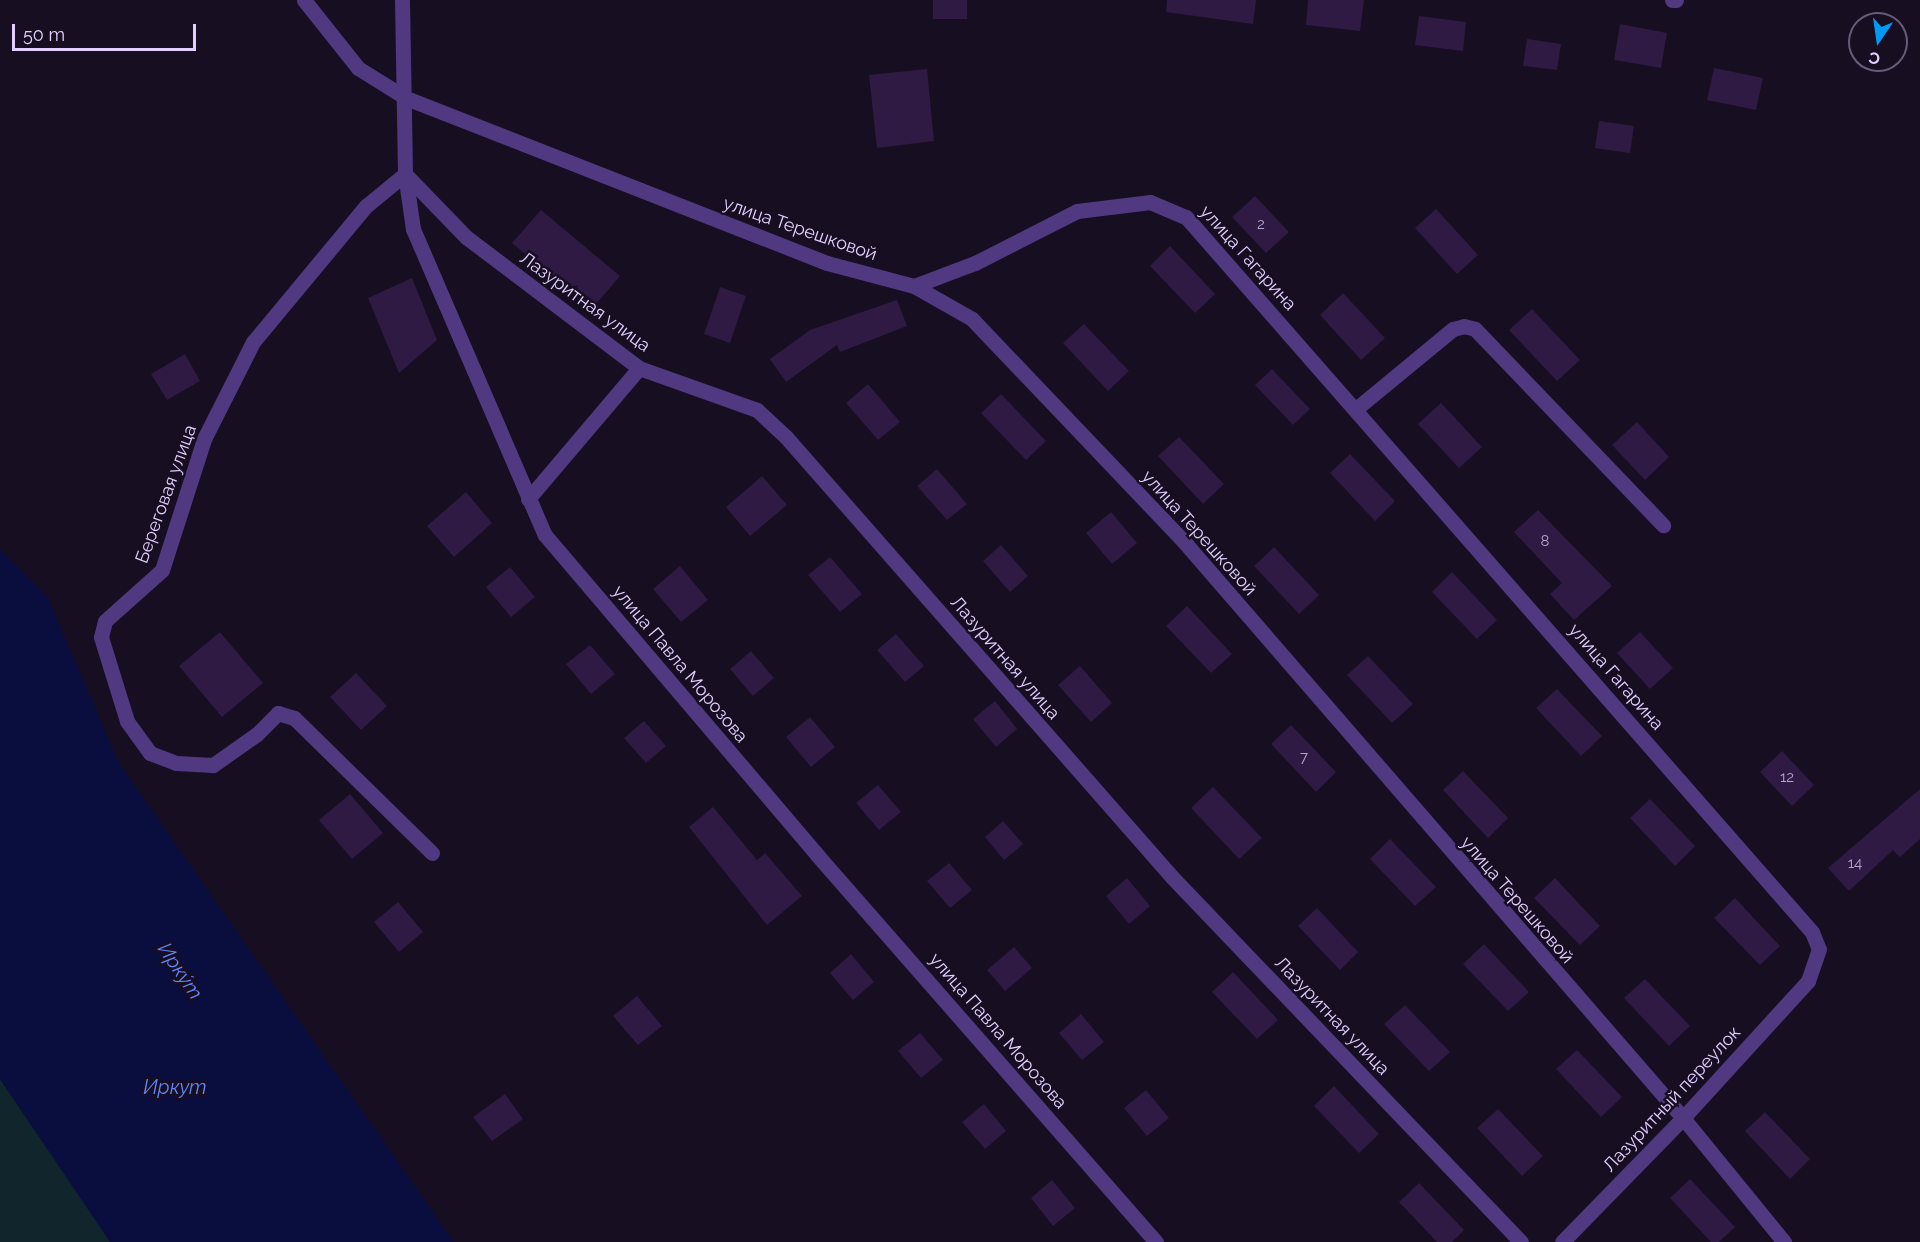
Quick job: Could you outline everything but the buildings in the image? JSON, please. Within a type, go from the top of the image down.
[{"type":"street","name":"улица Терешковой","points":[[304,0],[357,68],[406,98],[827,262],[914,286],[972,319],[1186,544],[1683,1118],[1784,1242]]},
{"type":"street","name":"улица Павла Морозова","points":[[402,0],[406,98],[405,174],[413,229],[544,535],[818,856],[1156,1242]]},
{"type":"street","name":"Лазуритная улица","points":[[405,174],[466,237],[639,368],[758,410],[786,437],[1172,877],[1521,1242]]},
{"type":"street","name":"Береговая улица","points":[[405,174],[366,206],[253,342],[204,439],[162,570],[105,621],[100,637],[127,721],[150,753],[176,763],[213,765],[257,734],[278,713],[294,718],[432,853]]},
{"type":"street","name":"улица Гагарина","points":[[914,286],[975,263],[1077,211],[1150,201],[1186,217],[1357,408],[1812,932],[1819,949],[1809,981]]},
{"type":"street","points":[[1357,408],[1454,329],[1464,326],[1475,329],[1663,525]]},
{"type":"street","points":[[528,498],[639,368]]},
{"type":"street","name":"Лазуритный переулок","points":[[1562,1242],[1683,1118],[1809,981]]},
{"type":"shaded area","points":[[0,1079],[109,1239],[110,1242],[0,1242]]},
{"type":"water","name":"Иркут","points":[[0,549],[47,596],[119,763],[454,1242],[110,1242],[0,1079]]},
{"type":"water label","name":"Ирку́т","points":[[180,971]]}]
